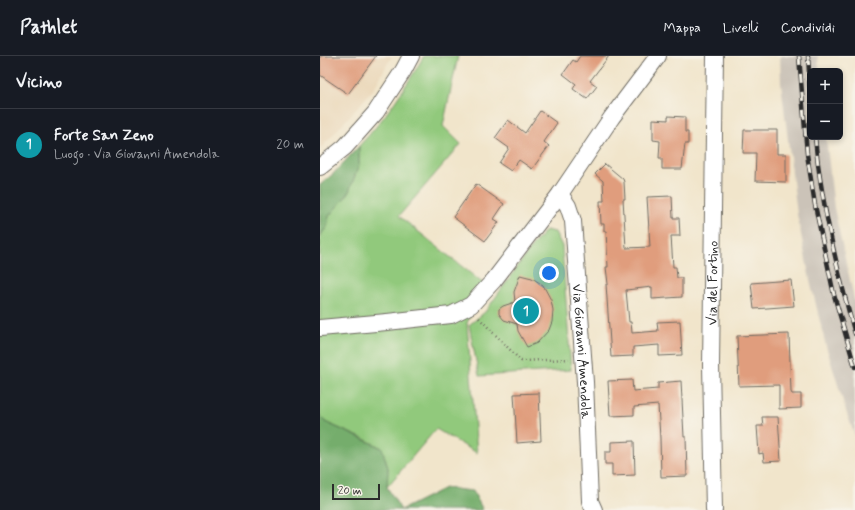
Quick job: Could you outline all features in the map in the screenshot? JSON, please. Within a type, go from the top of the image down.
[{"type":"street","points":[[320,167],[345,147],[376,112],[411,56]]},
{"type":"street","points":[[320,328],[450,315],[471,305],[494,280],[560,194],[612,118],[658,56]]},
{"type":"street","name":"Via del Fortino","points":[[714,56],[711,364],[714,510]]},
{"type":"street","name":"Via Giovanni Amendola","points":[[560,194],[568,206],[573,222],[585,382],[590,501],[594,510]]},
{"type":"path","points":[[478,316],[521,361],[571,359]]},
{"type":"shaded area","points":[[320,56],[392,56],[373,90],[320,149]]},
{"type":"shaded area","points":[[780,56],[818,56],[819,68],[807,68],[807,140],[826,140],[834,208],[855,303],[855,436],[826,346],[810,280],[797,214],[781,83]]},
{"type":"green space","points":[[424,56],[458,56],[443,126],[461,144],[399,216],[485,285],[467,323],[477,453],[436,429],[387,487],[388,468],[382,448],[325,422],[320,415],[320,236],[327,227],[329,216],[348,194],[359,165],[359,146],[394,103]]},
{"type":"green space","points":[[359,146],[359,165],[348,194],[329,216],[327,227],[320,236],[320,185],[333,174]]},
{"type":"green space","points":[[546,230],[555,232],[562,246],[571,370],[479,376],[469,325],[485,312],[533,245]]},
{"type":"green space","points":[[320,415],[325,422],[382,448],[388,468],[387,487],[401,510],[323,510],[320,508]]},
{"type":"green space","points":[[445,488],[473,491],[483,510],[401,510]]},
{"type":"building","points":[[320,56],[376,56],[348,94],[320,75]]},
{"type":"building","points":[[580,56],[609,56],[590,81],[597,86],[587,99],[573,89],[576,84],[563,74],[573,60],[576,62]]},
{"type":"building","points":[[540,111],[557,123],[544,142],[549,146],[532,169],[519,160],[511,171],[499,163],[509,148],[495,138],[508,120],[525,133]]},
{"type":"building","points":[[668,116],[685,117],[685,132],[688,132],[688,144],[685,144],[682,169],[662,169],[662,158],[659,158],[660,141],[653,140],[653,119],[668,120]]},
{"type":"building","points":[[744,130],[777,130],[777,154],[786,154],[786,182],[755,181],[756,153],[743,153]]},
{"type":"building","points":[[605,164],[623,179],[624,182],[625,199],[623,199],[626,248],[650,247],[647,197],[672,196],[673,218],[679,218],[680,236],[671,236],[673,267],[676,267],[677,278],[682,278],[682,297],[652,299],[652,287],[626,290],[629,322],[631,322],[632,333],[658,331],[657,322],[680,321],[682,355],[659,356],[659,345],[633,347],[633,356],[611,357],[606,284],[608,284],[606,267],[608,267],[606,231],[604,231],[604,224],[601,224],[600,201],[604,201],[603,181],[595,174]]},
{"type":"building","points":[[476,184],[504,204],[494,219],[499,222],[485,241],[453,217]]},
{"type":"building","points":[[520,275],[532,278],[543,285],[551,300],[553,310],[552,322],[549,330],[537,343],[527,347],[518,331],[517,324],[504,320],[499,314],[499,309],[503,306],[515,302],[514,292]]},
{"type":"building","points":[[791,280],[794,306],[754,309],[751,283]]},
{"type":"building","points":[[789,334],[791,392],[792,394],[801,394],[801,408],[779,409],[779,385],[739,386],[737,336]]},
{"type":"building","points":[[632,380],[633,391],[658,389],[658,383],[681,381],[684,437],[686,437],[687,476],[661,477],[658,405],[634,407],[634,415],[610,416],[608,381]]},
{"type":"building","points":[[539,393],[541,441],[517,443],[514,394]]},
{"type":"building","points":[[762,417],[778,417],[781,461],[764,462],[763,453],[759,454],[757,426],[763,426]]},
{"type":"building","points":[[634,441],[635,475],[612,476],[612,464],[605,464],[605,452],[611,452],[611,442]]},
{"type":"railway","points":[[799,56],[807,154],[815,205],[834,295],[855,367]]},
{"type":"railway","points":[[808,56],[809,68]]},
{"type":"railway","points":[[815,140],[821,187],[830,237],[855,334]]},
{"type":"place","name":"Forte San Zeno","points":[[526,311]]}]
